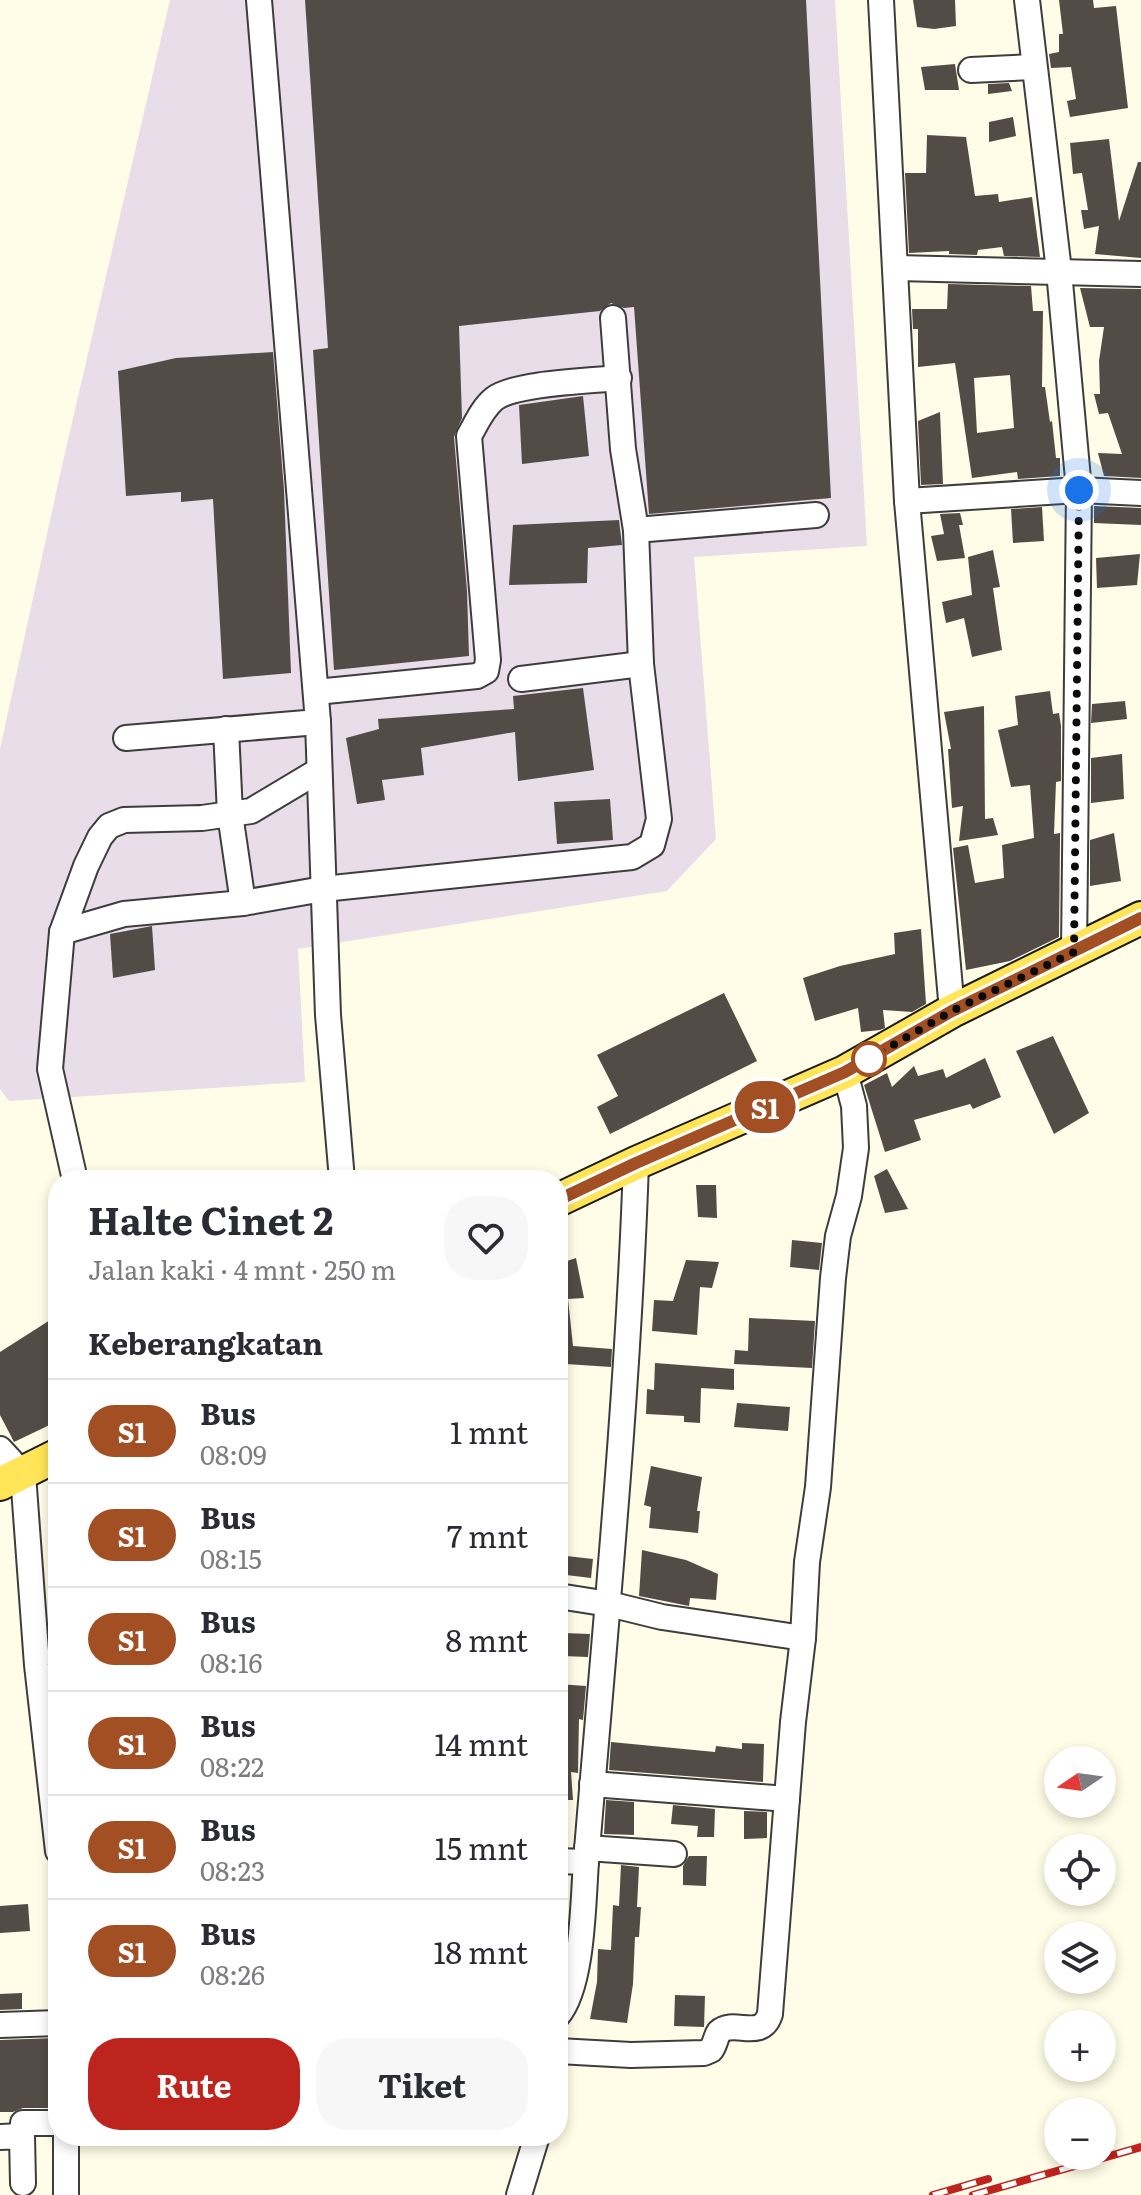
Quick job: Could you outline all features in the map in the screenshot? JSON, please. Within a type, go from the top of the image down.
[{"type":"main road","points":[[568,1195],[845,1072],[952,1011],[1141,918]]},
{"type":"main road","points":[[12,1479],[48,1460]]},
{"type":"street","points":[[259,0],[316,692],[328,1015],[341,1170]]},
{"type":"street","points":[[881,0],[907,501],[952,1011]]},
{"type":"street","points":[[1027,0],[1059,271],[1079,490],[1074,952]]},
{"type":"street","points":[[971,70],[1034,67]]},
{"type":"street","points":[[897,268],[1141,274]]},
{"type":"street","points":[[62,932],[124,914],[243,903],[323,889],[632,857],[652,845],[659,819],[641,664],[636,530],[623,449],[613,318]]},
{"type":"street","points":[[316,692],[477,676],[486,671],[488,660],[469,436],[495,398],[513,389],[619,378]]},
{"type":"street","points":[[907,501],[1079,490],[1141,493]]},
{"type":"street","points":[[636,530],[816,515]]},
{"type":"street","points":[[521,679],[641,664]]},
{"type":"street","points":[[126,738],[318,722]]},
{"type":"street","points":[[226,729],[230,814],[243,903]]},
{"type":"street","points":[[73,1170],[50,1069],[62,932],[86,866],[109,826],[124,820],[251,811],[318,771]]},
{"type":"street","points":[[568,2057],[704,2053],[711,2050],[718,2033],[762,2027],[770,2014],[807,1562],[818,1487],[833,1278],[856,1148],[854,1106],[845,1072]]},
{"type":"street","points":[[568,1996],[572,1988],[582,1922],[609,1604],[632,1298],[636,1163]]},
{"type":"street","points":[[0,1449],[12,1479],[47,1664]]},
{"type":"street","points":[[568,1598],[662,1617],[803,1638]]},
{"type":"street","points":[[592,1784],[787,1799]]},
{"type":"street","points":[[568,1859],[586,1855],[674,1854]]},
{"type":"street","points":[[0,2025],[48,2023]]},
{"type":"street","points":[[23,2183],[11,2136],[23,2123],[48,2123]]},
{"type":"street","points":[[66,2146],[66,2195]]},
{"type":"street","points":[[519,2195],[534,2146]]},
{"type":"shaded area","points":[[170,0],[835,0],[867,546],[694,557],[716,839],[667,891],[298,949],[305,1082],[9,1101],[0,1089],[0,749]]},
{"type":"building","points":[[305,0],[806,0],[831,498],[649,514],[634,307],[624,308],[611,303],[600,311],[459,326],[462,418],[454,437],[467,591],[469,656],[334,670],[313,350],[328,348]]},
{"type":"building","points":[[913,0],[955,0],[956,26],[934,29],[917,27]]},
{"type":"building","points":[[1059,0],[1093,0],[1094,8],[1116,6],[1128,108],[1070,117],[1067,101],[1076,99],[1071,67],[1051,68],[1049,54],[1059,52],[1059,34],[1063,34]]},
{"type":"building","points":[[955,64],[959,90],[925,90],[921,67]]},
{"type":"building","points":[[1009,83],[1012,91],[988,94],[988,84]]},
{"type":"building","points":[[1013,117],[1016,136],[989,142],[989,122]]},
{"type":"building","points":[[927,135],[966,137],[975,196],[998,194],[999,202],[1032,197],[1040,257],[1004,256],[1002,247],[978,250],[977,255],[949,254],[949,251],[909,253],[905,173],[926,173]]},
{"type":"building","points":[[1109,139],[1119,221],[1138,162],[1141,162],[1141,258],[1095,254],[1099,226],[1084,229],[1081,210],[1088,210],[1082,173],[1073,174],[1070,143]]},
{"type":"building","points":[[948,284],[1031,286],[1033,311],[1043,311],[1042,387],[1045,387],[1052,421],[1056,458],[1060,458],[1060,476],[1018,479],[1017,472],[972,478],[955,363],[918,367],[918,329],[913,329],[912,309],[947,309]],"holes":[[[1010,375],[1014,428],[977,433],[974,378]]]},
{"type":"building","points":[[1080,288],[1141,289],[1141,478],[1104,476],[1098,453],[1122,454],[1108,413],[1099,414],[1094,394],[1100,394],[1099,361],[1104,327],[1090,327]]},
{"type":"building","points":[[273,352],[284,490],[291,673],[223,679],[213,499],[181,502],[181,492],[126,496],[118,371],[176,358]]},
{"type":"building","points":[[583,396],[589,456],[522,464],[519,405]]},
{"type":"building","points":[[940,412],[943,484],[921,485],[918,421]]},
{"type":"building","points":[[1094,506],[1141,508],[1141,525],[1094,523]]},
{"type":"building","points":[[1042,507],[1044,541],[1013,543],[1011,509]]},
{"type":"building","points":[[960,513],[965,558],[937,561],[931,536],[944,534],[940,514]]},
{"type":"building","points":[[619,520],[622,545],[588,548],[587,583],[509,585],[513,525]]},
{"type":"building","points":[[993,550],[1000,587],[993,588],[1002,650],[972,657],[964,618],[946,623],[942,602],[972,595],[968,557]]},
{"type":"building","points":[[1140,554],[1137,585],[1097,588],[1096,558]]},
{"type":"building","points":[[583,688],[594,770],[518,781],[515,732],[421,748],[424,775],[382,780],[385,800],[357,804],[346,738],[379,729],[378,719],[514,709],[513,696]]},
{"type":"building","points":[[1050,691],[1053,714],[1059,713],[1061,726],[1061,781],[1056,782],[1054,834],[1060,833],[1059,937],[1010,961],[966,970],[953,848],[968,845],[975,883],[1004,878],[1002,845],[1034,838],[1030,785],[1011,787],[998,730],[1018,725],[1015,696]]},
{"type":"building","points":[[1125,701],[1127,719],[1091,723],[1092,704]]},
{"type":"building","points":[[984,706],[985,819],[993,818],[998,835],[959,841],[963,806],[952,808],[948,749],[951,749],[944,712]]},
{"type":"building","points":[[1122,754],[1124,799],[1091,803],[1091,758]]},
{"type":"building","points":[[610,799],[613,840],[557,844],[554,802]]},
{"type":"building","points":[[1114,833],[1121,881],[1090,886],[1090,840]]},
{"type":"building","points":[[152,926],[155,970],[113,978],[110,934]]},
{"type":"building","points":[[921,929],[926,1004],[912,1012],[883,1010],[885,1028],[880,1030],[861,1032],[858,1008],[815,1021],[803,978],[895,954],[894,933]]},
{"type":"building","points":[[724,993],[757,1061],[610,1134],[597,1107],[618,1096],[597,1055]]},
{"type":"building","points":[[1053,1036],[1089,1113],[1054,1134],[1016,1051]]},
{"type":"building","points":[[985,1058],[1001,1097],[973,1109],[970,1104],[914,1120],[921,1140],[885,1152],[864,1085],[887,1073],[892,1087],[914,1066],[918,1076],[943,1069],[946,1078]]},
{"type":"building","points":[[887,1169],[908,1209],[885,1213],[874,1176]]},
{"type":"building","points":[[696,1185],[716,1185],[717,1218],[698,1217]]},
{"type":"building","points":[[792,1240],[822,1243],[819,1270],[790,1267]]},
{"type":"building","points":[[576,1258],[584,1298],[568,1299],[568,1261]]},
{"type":"building","points":[[686,1260],[719,1262],[712,1288],[700,1287],[697,1335],[652,1331],[654,1300],[673,1301]]},
{"type":"building","points":[[568,1299],[573,1346],[612,1349],[611,1367],[568,1364]]},
{"type":"building","points":[[749,1318],[815,1321],[812,1368],[734,1364],[735,1350],[748,1351]]},
{"type":"building","points":[[48,1321],[48,1426],[14,1442],[0,1415],[0,1352]]},
{"type":"building","points":[[655,1363],[734,1369],[734,1390],[701,1388],[700,1423],[684,1422],[684,1416],[646,1414],[647,1389],[654,1390]]},
{"type":"building","points":[[737,1403],[790,1407],[788,1431],[734,1427]]},
{"type":"building","points":[[651,1466],[702,1477],[697,1511],[700,1511],[698,1533],[649,1528],[651,1507],[644,1505]]},
{"type":"building","points":[[642,1550],[686,1560],[718,1574],[716,1600],[690,1598],[689,1606],[639,1596]]},
{"type":"building","points":[[568,1556],[593,1559],[591,1578],[568,1575]]},
{"type":"building","points":[[568,1633],[590,1634],[588,1657],[568,1656]]},
{"type":"building","points":[[568,1685],[586,1686],[583,1720],[579,1719],[578,1773],[571,1772],[573,1800],[568,1800]]},
{"type":"building","points":[[611,1742],[715,1752],[716,1746],[742,1749],[742,1743],[764,1744],[763,1782],[609,1770]]},
{"type":"building","points":[[606,1800],[634,1802],[634,1835],[604,1834]]},
{"type":"building","points":[[673,1805],[715,1809],[714,1837],[697,1837],[698,1826],[671,1824]]},
{"type":"building","points":[[744,1811],[767,1812],[767,1838],[744,1839]]},
{"type":"building","points":[[689,1856],[707,1856],[706,1886],[683,1885],[683,1866]]},
{"type":"building","points":[[621,1865],[639,1867],[637,1907],[641,1907],[627,2023],[590,2019],[597,1982],[598,1949],[611,1950],[613,1905],[619,1906]]},
{"type":"building","points":[[28,1904],[30,1931],[0,1933],[0,1906]]},
{"type":"building","points":[[22,1993],[22,2009],[0,2010],[0,1994]]},
{"type":"building","points":[[675,1995],[705,1996],[704,2027],[674,2026]]},
{"type":"building","points":[[48,2038],[48,2108],[0,2112],[0,2040]]},
{"type":"railway","points":[[973,2195],[1141,2147]]},
{"type":"railway","points":[[933,2195],[988,2179]]},
{"type":"bus line","name":"S1","points":[[568,1195],[845,1072],[952,1011],[1141,918]]},
{"type":"route","points":[[869,1059],[952,1011],[1074,952],[1079,490]]}]
